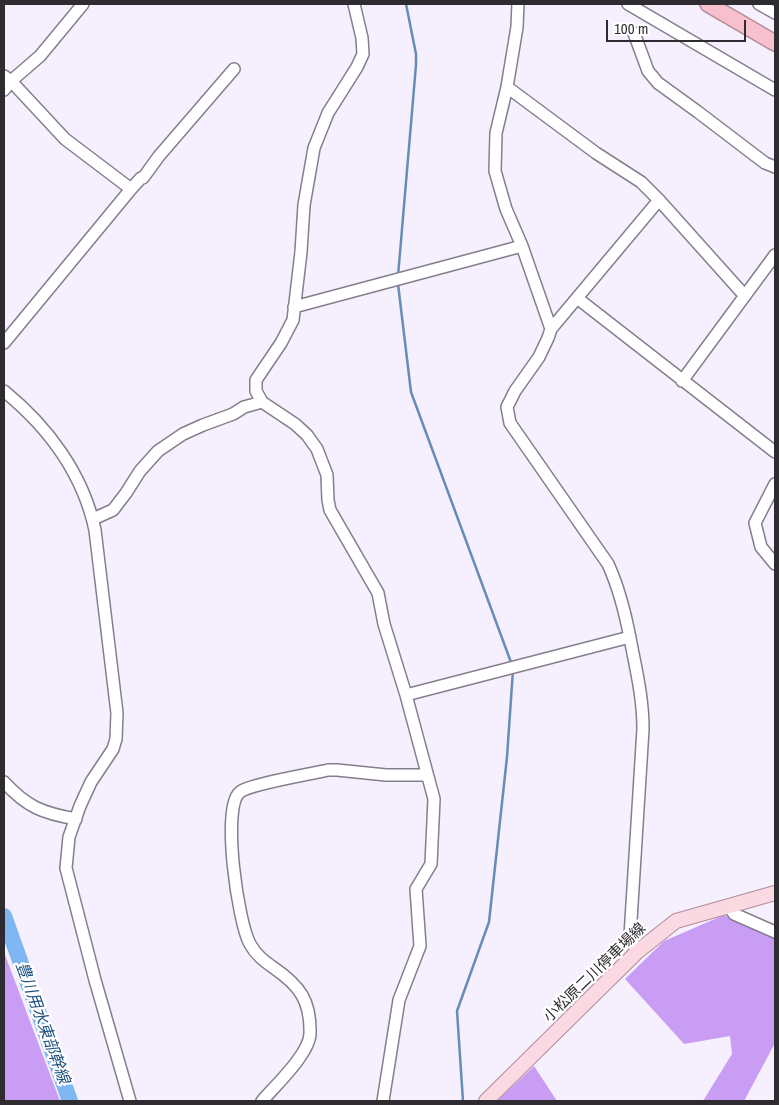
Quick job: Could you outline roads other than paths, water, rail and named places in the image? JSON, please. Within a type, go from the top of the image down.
[{"type":"highway","points":[[701,4],[737,21]]},
{"type":"highway","points":[[708,4],[775,43]]},
{"type":"main road","name":"小松原二川停車場線","points":[[486,1101],[637,952],[676,921],[775,893]]},
{"type":"street","points":[[4,90],[8,78],[40,56],[83,4]]},
{"type":"street","points":[[354,4],[362,38],[363,54],[328,113],[314,148],[304,205],[293,320],[281,343],[256,380],[256,391],[262,402],[295,424],[318,449],[327,475],[330,510],[378,593],[384,624],[406,695],[434,799],[432,864],[416,888],[420,946],[398,1000],[383,1101]]},
{"type":"street","points":[[518,4],[517,27],[507,86],[496,133],[495,171],[506,209],[522,246],[551,329]]},
{"type":"street","points":[[628,4],[775,90]]},
{"type":"street","points":[[759,4],[775,14]]},
{"type":"street","points":[[634,33],[648,71],[658,83],[765,163],[775,168]]},
{"type":"street","points":[[4,343],[131,189],[143,178],[159,156],[234,69]]},
{"type":"street","points":[[8,78],[65,139],[131,189]]},
{"type":"street","points":[[507,86],[596,153],[641,182],[745,296]]},
{"type":"street","points":[[637,952],[630,936],[643,710],[640,683],[627,619],[608,564],[510,423],[507,407],[515,391],[539,356],[551,329],[659,200]]},
{"type":"street","points":[[294,307],[522,246]]},
{"type":"street","points":[[682,381],[775,255]]},
{"type":"street","points":[[577,298],[775,452]]},
{"type":"street","points":[[4,391],[42,426],[60,448],[82,491],[92,519],[99,560],[117,713],[116,739],[112,749],[91,782],[76,819],[68,846],[66,868],[130,1101]]},
{"type":"street","points":[[92,519],[113,510],[126,494],[140,471],[158,451],[183,434],[233,414],[244,407],[262,402]]},
{"type":"street","points":[[775,484],[755,523],[761,548],[775,564]]},
{"type":"street","points":[[406,695],[630,637]]},
{"type":"street","points":[[262,1101],[302,1053],[310,1036],[310,1018],[307,1002],[299,990],[290,979],[259,957],[249,943],[244,928],[232,858],[232,826],[234,802],[237,794],[244,789],[328,770],[386,775],[427,775]]},
{"type":"street","points":[[4,782],[22,800],[40,810],[76,819]]},
{"type":"street","points":[[729,906],[734,914],[775,932]]},
{"type":"waterway","points":[[398,276],[416,65],[416,54],[406,4]]},
{"type":"waterway","points":[[398,284],[411,392],[512,665]]},
{"type":"waterway","points":[[463,1101],[457,1011],[489,922],[507,757],[513,670]]},
{"type":"waterway","name":"豊川用水東部幹線","points":[[4,916],[70,1101]]}]
